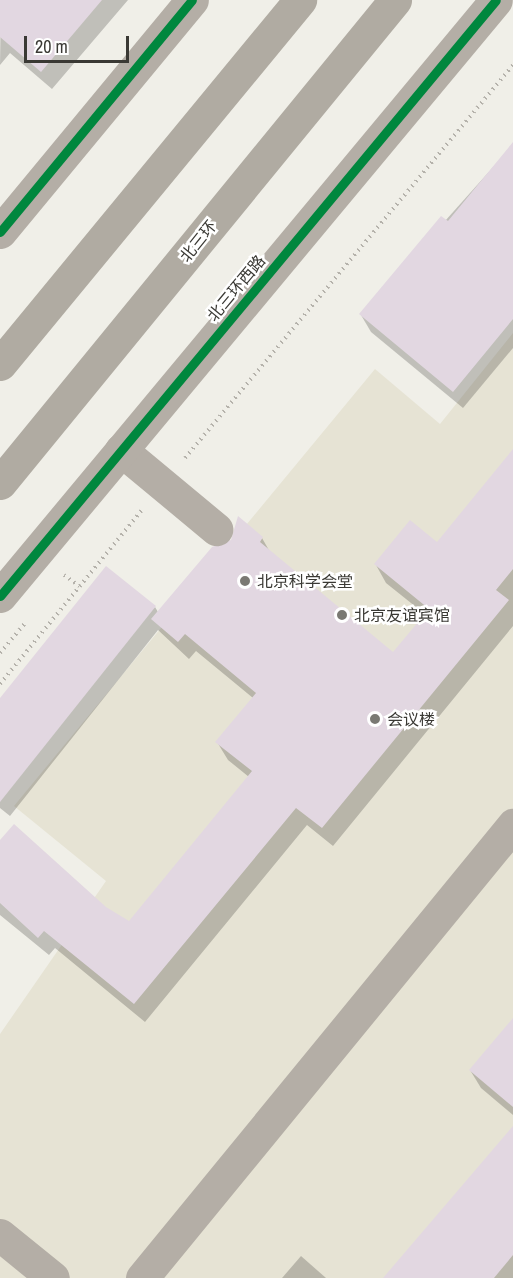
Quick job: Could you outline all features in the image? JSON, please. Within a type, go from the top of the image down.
[{"type":"highway","points":[[0,364],[300,0]]},
{"type":"highway","name":"北三环","points":[[0,483],[395,0]]},
{"type":"street","points":[[0,232],[192,0]]},
{"type":"street","name":"北三环西路","points":[[0,596],[496,0]]},
{"type":"street","points":[[122,450],[162,486],[216,529]]},
{"type":"street","points":[[142,1278],[513,825]]},
{"type":"street","points":[[0,1235],[53,1278]]},
{"type":"path","points":[[0,684],[513,64]]},
{"type":"shaded area","name":"北京友谊宾馆","points":[[513,333],[513,1278],[0,1278],[0,1034],[106,881],[14,806],[375,369],[440,424]]},
{"type":"building","points":[[0,0],[102,0],[41,72],[0,37]]},
{"type":"building","points":[[513,142],[513,319],[453,392],[359,314],[441,216],[448,221]]},
{"type":"building","points":[[513,449],[513,569],[496,590],[509,600],[322,828],[296,808],[134,1004],[44,931],[38,938],[0,903],[0,840],[14,824],[106,907],[129,921],[252,771],[215,742],[256,693],[185,634],[178,642],[151,619],[212,547],[231,540],[238,516],[263,537],[260,542],[393,652],[429,609],[374,564],[410,520],[437,542]]},
{"type":"building","points":[[106,566],[156,606],[0,802],[0,698]]},
{"type":"building","points":[[513,1018],[513,1107],[469,1070]]},
{"type":"building","points":[[513,1126],[513,1255],[494,1278],[383,1278]]},
{"type":"cycle path","points":[[0,232],[192,0]]},
{"type":"cycle path","points":[[0,596],[496,0]]},
{"type":"place","name":"北京科学会堂","points":[[245,581]]},
{"type":"place","name":"北京友谊宾馆","points":[[342,615]]},
{"type":"place","name":"会议楼","points":[[375,719]]}]
